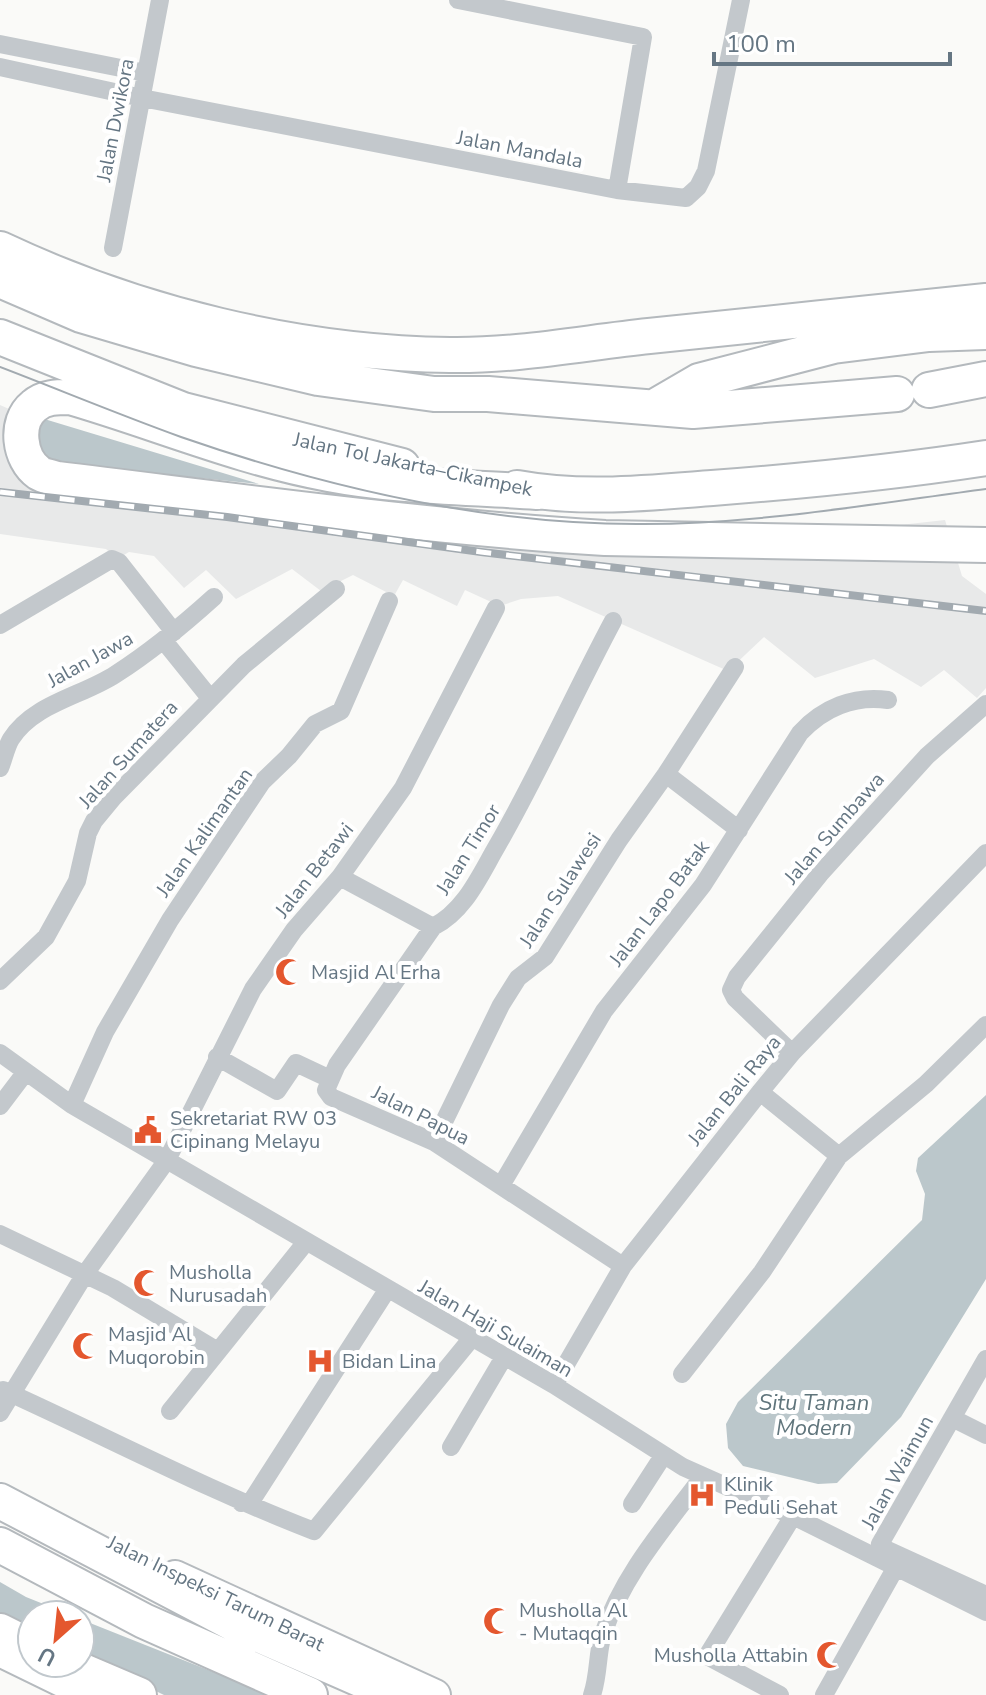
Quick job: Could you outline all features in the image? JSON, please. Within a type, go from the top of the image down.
[{"type":"highway","points":[[0,249],[112,294],[208,322],[260,334],[390,352],[450,355],[538,351],[623,339],[986,301]]},
{"type":"highway","points":[[0,280],[81,315],[196,349],[318,378],[434,394],[488,394],[693,411],[913,392],[986,379]]},
{"type":"highway","points":[[656,406],[699,381],[833,346],[929,334],[986,332]]},
{"type":"highway","name":"Jalan Tol Jakarta–Cikampek","points":[[0,337],[183,410],[426,472],[537,492],[627,495],[790,483],[986,458]]},
{"type":"highway","points":[[537,492],[374,481],[328,474],[276,462],[70,397],[49,398],[31,407],[22,426],[21,445],[28,462],[40,474],[57,479],[544,534],[605,538],[986,545]]},
{"type":"highway","points":[[0,446],[22,482],[35,491],[55,496],[387,536],[605,555],[986,563]]},
{"type":"highway","points":[[0,1501],[234,1624],[396,1695]]},
{"type":"highway","points":[[0,1545],[140,1619],[310,1695]]},
{"type":"highway","points":[[96,1677],[139,1695]]},
{"type":"main road","name":"Jalan Inspeksi Tarum Barat","points":[[0,1487],[182,1580],[435,1695]]},
{"type":"main road","points":[[0,1651],[90,1695]]},
{"type":"street","name":"Jalan Dwikora","points":[[113,248],[160,0]]},
{"type":"street","points":[[458,0],[512,5],[643,37],[617,190]]},
{"type":"street","name":"Jalan Mandala","points":[[0,67],[142,98],[617,190],[686,198],[698,187],[706,171],[741,0]]},
{"type":"street","points":[[0,44],[146,73]]},
{"type":"street","points":[[22,71],[27,50]]},
{"type":"street","points":[[0,625],[112,559],[119,562],[210,698]]},
{"type":"street","name":"Jalan Sumatera","points":[[0,981],[46,937],[77,881],[88,833],[113,798],[210,698],[275,638],[336,589]]},
{"type":"street","name":"Jalan Jawa","points":[[0,768],[11,739],[31,718],[113,676],[169,637],[214,597]]},
{"type":"street","name":"Jalan Kalimantan","points":[[72,1105],[105,1032],[170,920],[262,782],[315,724],[341,711],[389,601]]},
{"type":"street","name":"Jalan Betawi","points":[[0,1413],[6,1391],[167,1160],[253,989],[294,930],[340,877],[403,788],[496,608]]},
{"type":"street","name":"Jalan Timor","points":[[330,1079],[433,927],[453,914],[471,890],[524,799],[613,621]]},
{"type":"street","name":"Jalan Sulawesi","points":[[434,1142],[501,1005],[518,978],[545,957],[735,667]]},
{"type":"street","name":"Jalan Lapo Batak","points":[[502,1184],[604,1011],[687,906],[800,733],[813,719],[843,704],[872,698],[888,700]]},
{"type":"street","name":"Jalan Sumbawa","points":[[792,1053],[732,993],[737,977],[820,874],[927,756],[986,704]]},
{"type":"street","points":[[666,774],[739,830]]},
{"type":"street","name":"Jalan Bali Raya","points":[[554,1385],[623,1266],[760,1092],[792,1053],[986,853]]},
{"type":"street","points":[[340,877],[433,927]]},
{"type":"street","points":[[682,1374],[762,1272],[839,1156],[926,1084],[986,1025]]},
{"type":"street","name":"Jalan Haji Sulaiman","points":[[0,1053],[72,1105],[554,1385],[663,1456],[793,1516],[986,1612]]},
{"type":"street","points":[[217,1057],[277,1091],[296,1063],[330,1079]]},
{"type":"street","points":[[0,1106],[25,1073]]},
{"type":"street","name":"Jalan Papua","points":[[330,1079],[326,1090],[331,1097],[434,1142],[623,1266]]},
{"type":"street","points":[[760,1092],[839,1156]]},
{"type":"street","points":[[0,1234],[85,1274],[216,1350]]},
{"type":"street","points":[[170,1411],[216,1350],[306,1242]]},
{"type":"street","points":[[241,1503],[252,1500],[387,1290]]},
{"type":"street","points":[[6,1391],[241,1503],[314,1531],[471,1339]]},
{"type":"street","points":[[451,1447],[504,1357]]},
{"type":"street","name":"Jalan Waimun","points":[[986,1359],[880,1545],[986,1595]]},
{"type":"street","points":[[952,1418],[986,1435]]},
{"type":"street","points":[[632,1504],[663,1456]]},
{"type":"street","points":[[592,1695],[598,1675],[602,1636],[626,1581],[703,1476]]},
{"type":"street","points":[[780,1695],[707,1656],[793,1516]]},
{"type":"street","points":[[824,1695],[896,1567]]},
{"type":"shaded area","points":[[0,405],[141,467],[283,509],[655,552],[945,520],[962,576],[986,594],[986,688],[977,698],[944,670],[921,687],[874,659],[815,678],[764,637],[728,671],[558,596],[521,599],[500,606],[465,590],[457,606],[403,580],[394,596],[353,575],[321,591],[292,569],[236,599],[206,570],[184,588],[154,556],[129,552],[117,559],[106,549],[0,534]]},
{"type":"water","points":[[41,418],[259,484],[42,462],[28,433]]},
{"type":"water","name":"Situ Taman Modern","points":[[986,1095],[986,1279],[901,1417],[837,1483],[818,1484],[743,1466],[728,1448],[726,1424],[738,1402],[922,1220],[925,1194],[916,1171],[918,1158]]},
{"type":"water","points":[[0,1582],[31,1599],[16,1599],[16,1622],[0,1614]]},
{"type":"water","points":[[96,1625],[268,1695],[164,1695],[96,1662]]},
{"type":"tram line","points":[[0,367],[181,437],[293,472],[409,500],[526,518],[643,524],[729,521],[986,489]]},
{"type":"railway","points":[[0,492],[986,611]]},
{"type":"place","name":"Masjid Al Erha","points":[[289,972]]},
{"type":"place","name":"Sekretariat RW 03 Cipinang Melayu","points":[[148,1130]]},
{"type":"place","name":"Musholla Nurusadah","points":[[147,1283]]},
{"type":"place","name":"Masjid Al Muqorobin","points":[[86,1346]]},
{"type":"place","name":"Bidan Lina","points":[[320,1361]]},
{"type":"place","name":"Klinik Peduli Sehat","points":[[702,1495]]},
{"type":"place","name":"Musholla Al - Mutaqqin","points":[[497,1621]]},
{"type":"place","name":"Musholla Attabin","points":[[830,1655]]}]
